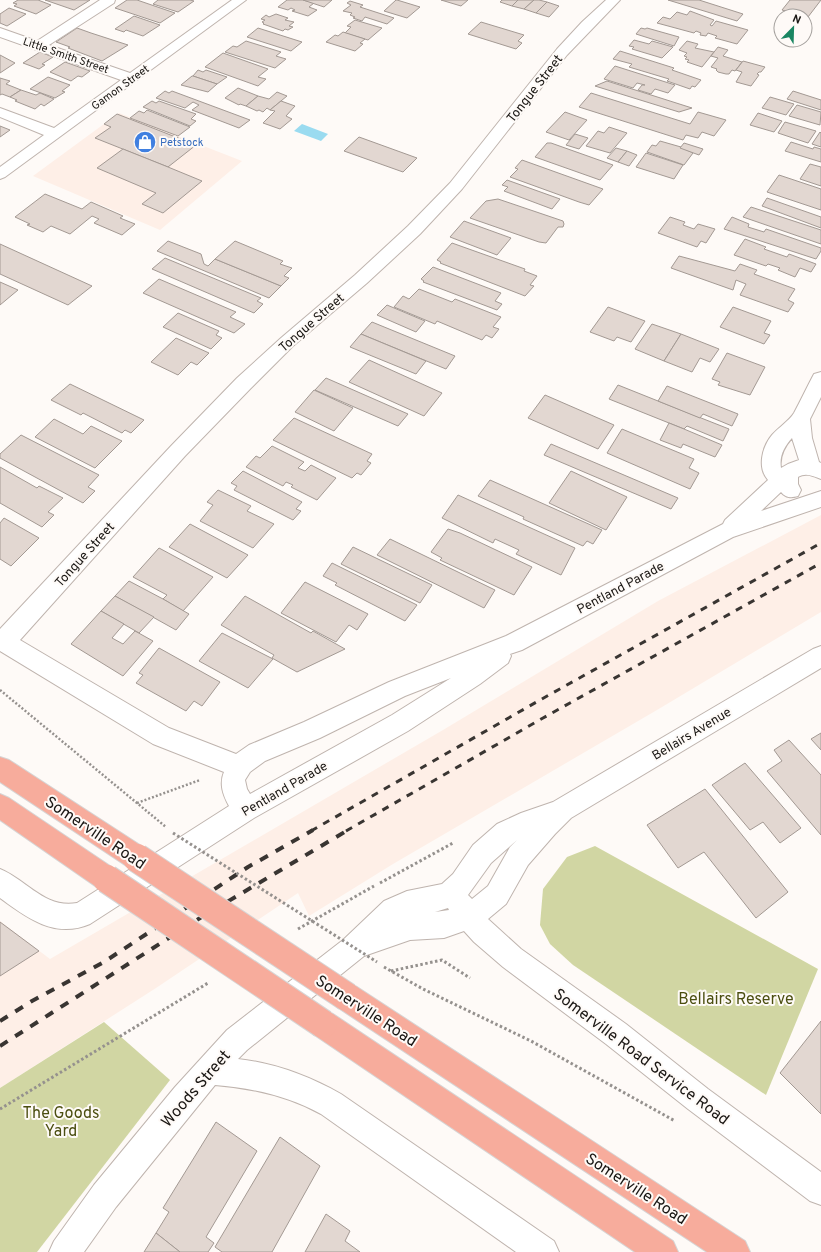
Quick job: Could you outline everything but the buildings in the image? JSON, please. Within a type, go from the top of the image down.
[{"type":"main road","name":"Somerville Road","points":[[0,768],[734,1252]]},
{"type":"main road","points":[[0,806],[662,1252]]},
{"type":"street","points":[[38,46],[109,0]]},
{"type":"street","name":"Gamon Street","points":[[0,174],[240,0]]},
{"type":"street","name":"Tongue Street","points":[[2,641],[244,383],[287,342],[361,279],[430,213],[480,157],[562,52],[587,25],[614,0]]},
{"type":"street","name":"Little Smith Street","points":[[0,32],[132,79]]},
{"type":"street","points":[[0,112],[55,134]]},
{"type":"street","points":[[821,379],[800,419],[778,441],[774,450],[771,465],[772,471],[788,481],[805,499],[821,499]]},
{"type":"street","points":[[800,419],[802,438],[818,469]]},
{"type":"street","points":[[788,481],[800,467],[818,469]]},
{"type":"street","name":"Pentland Parade","points":[[726,531],[788,481]]},
{"type":"street","name":"Pentland Parade","points":[[239,767],[257,753],[312,730],[397,689],[514,643],[726,531],[821,499]]},
{"type":"street","points":[[2,641],[161,736],[239,767],[233,782],[238,798],[245,810]]},
{"type":"street","name":"Pentland Parade","points":[[0,882],[31,904],[48,913],[63,918],[85,913],[245,810],[400,723],[477,674],[514,643]]},
{"type":"street","name":"Bellairs Avenue","points":[[451,893],[466,880],[486,850],[504,834],[562,810],[821,656]]},
{"type":"street","name":"Bellairs Avenue","points":[[469,915],[484,906],[496,895],[520,856],[546,825],[562,810]]},
{"type":"street","name":"Somerville Road Service Road","points":[[451,893],[483,933],[512,958],[616,1034],[698,1099],[821,1190]]},
{"type":"street","name":"Woods Street","points":[[65,1252],[105,1196],[185,1096],[238,1040],[352,949],[397,908],[410,903],[437,900],[451,893]]},
{"type":"street","name":"Woods Street","points":[[352,949],[410,927],[444,925],[469,915]]},
{"type":"street","points":[[209,1070],[258,1076],[312,1092],[543,1252]]},
{"type":"path","points":[[0,690],[173,833],[391,971],[423,989],[531,1041],[684,1126],[698,1099]]},
{"type":"path","points":[[137,803],[198,781]]},
{"type":"path","points":[[391,971],[442,960],[470,978]]},
{"type":"shaded area","points":[[119,113],[242,161],[160,230],[33,176]]},
{"type":"shaded area","points":[[821,515],[821,612],[657,710],[393,864],[309,916],[298,893],[156,988],[0,1088],[0,921],[50,959],[443,730],[658,601]]},
{"type":"green space","name":"Bellairs Reserve","points":[[595,846],[818,969],[766,1095],[573,965],[550,944],[540,925],[543,889],[567,857]]},
{"type":"green space","name":"The Goods Yard","points":[[104,1022],[170,1080],[37,1252],[0,1252],[0,1088]]},
{"type":"water","points":[[302,124],[328,134],[321,141],[294,131]]},
{"type":"railway","points":[[311,831],[540,700],[821,543]]},
{"type":"railway","points":[[346,831],[543,718],[821,563]]},
{"type":"railway","points":[[0,1021],[32,1001],[104,962],[248,867],[313,830]]},
{"type":"railway","points":[[0,1046],[200,918],[348,830]]},
{"type":"place","name":"Petstock","points":[[145,142]]}]
